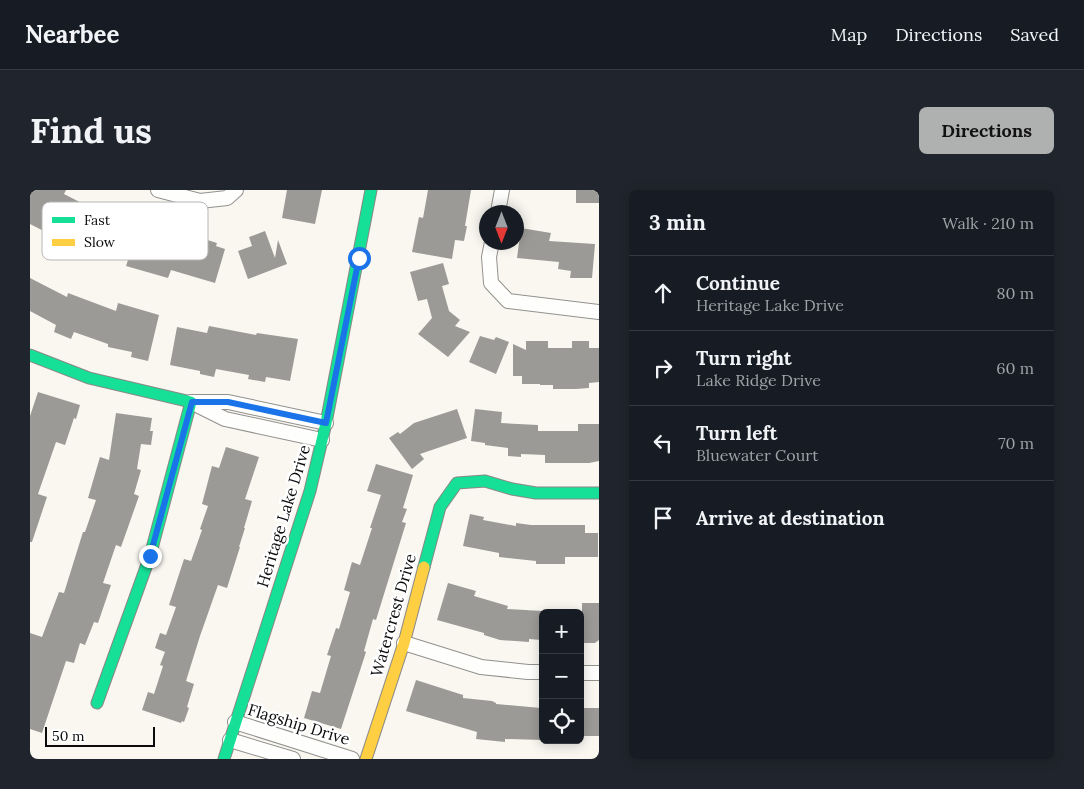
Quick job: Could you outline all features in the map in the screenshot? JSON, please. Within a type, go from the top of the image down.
[{"type":"street","points":[[158,190],[200,201],[231,194]]},
{"type":"street","name":"Heritage Lake Drive","points":[[224,759],[310,491],[326,423],[371,190]]},
{"type":"street","points":[[499,205],[502,190]]},
{"type":"street","points":[[490,250],[491,283],[508,301],[599,312]]},
{"type":"street","points":[[30,356],[89,378],[192,402],[228,402],[326,423]]},
{"type":"street","points":[[192,402],[225,419],[322,440]]},
{"type":"street","points":[[97,703],[150,556],[192,402]]},
{"type":"street","name":"Watercrest Drive","points":[[366,759],[404,643],[440,507],[457,483],[485,481],[512,489],[536,493],[599,493]]},
{"type":"street","points":[[404,643],[481,667],[539,672]]},
{"type":"street","points":[[584,673],[599,673]]},
{"type":"street","name":"Flagship Drive","points":[[235,722],[352,759]]},
{"type":"street","points":[[230,740],[293,759]]},
{"type":"building","points":[[30,190],[66,190],[64,194],[80,202],[42,202],[42,230],[30,224]]},
{"type":"building","points":[[287,190],[322,190],[315,224],[282,218]]},
{"type":"building","points":[[428,190],[471,190],[464,241],[455,240],[452,259],[412,252],[419,217],[423,218]]},
{"type":"building","points":[[576,190],[599,190],[599,203],[576,203]]},
{"type":"building","points":[[524,228],[551,233],[549,241],[595,244],[592,278],[570,278],[571,271],[558,269],[559,262],[517,258],[518,250],[524,250]]},
{"type":"building","points":[[265,231],[275,258],[278,240],[287,264],[248,279],[238,251],[252,246],[249,237]]},
{"type":"building","points":[[208,240],[217,243],[216,246],[225,249],[215,283],[171,270],[168,278],[126,266],[128,260],[208,260]]},
{"type":"building","points":[[443,263],[449,284],[442,286],[449,311],[460,320],[455,326],[470,332],[448,357],[418,334],[432,318],[427,299],[418,301],[410,272]]},
{"type":"building","points":[[30,278],[67,297],[68,293],[116,311],[118,303],[159,315],[148,361],[131,357],[132,352],[108,347],[108,344],[74,332],[71,339],[54,332],[56,325],[30,311]]},
{"type":"building","points":[[209,326],[256,335],[257,333],[298,339],[290,381],[266,377],[265,382],[248,379],[249,375],[216,369],[214,377],[200,374],[200,371],[170,365],[177,327],[207,333]]},
{"type":"building","points":[[480,336],[494,340],[496,337],[509,342],[496,374],[469,362]]},
{"type":"building","points":[[526,341],[548,341],[548,348],[572,348],[572,341],[589,341],[589,348],[599,348],[599,382],[589,383],[589,388],[576,389],[553,389],[553,385],[522,384],[522,376],[513,376],[513,344],[526,350]]},
{"type":"building","points":[[38,392],[80,405],[65,445],[56,442],[38,494],[47,497],[32,542],[30,542],[30,416]]},
{"type":"building","points":[[457,409],[467,438],[420,454],[424,459],[412,469],[389,438],[398,432],[400,434],[414,423]]},
{"type":"building","points":[[475,409],[502,412],[501,423],[538,425],[538,431],[578,431],[578,424],[599,424],[599,461],[589,463],[545,463],[545,455],[521,454],[521,457],[508,456],[508,448],[471,441]]},
{"type":"building","points":[[116,413],[152,418],[150,431],[153,431],[151,445],[141,444],[137,469],[141,470],[134,494],[139,496],[121,547],[116,545],[103,583],[111,585],[98,623],[94,622],[85,645],[80,643],[74,663],[66,661],[42,733],[30,729],[30,633],[42,637],[59,592],[64,593],[83,532],[85,532],[96,500],[88,498],[100,457],[109,460]]},
{"type":"building","points":[[226,447],[259,457],[245,499],[252,501],[227,588],[218,585],[200,636],[186,681],[194,684],[187,707],[189,708],[184,722],[182,721],[181,723],[142,710],[148,692],[154,694],[163,666],[160,665],[165,652],[155,648],[160,633],[166,635],[176,607],[169,605],[184,559],[191,561],[202,530],[200,529],[208,506],[202,504],[212,466],[219,468]]},
{"type":"building","points":[[376,464],[413,475],[403,508],[407,509],[402,522],[406,523],[376,620],[373,619],[364,651],[366,652],[341,729],[304,718],[312,691],[320,693],[331,656],[327,655],[336,628],[339,629],[350,592],[344,590],[352,562],[360,565],[372,528],[370,528],[381,495],[367,491]]},
{"type":"building","points":[[470,514],[484,517],[483,520],[516,526],[516,523],[531,525],[585,525],[585,533],[598,533],[598,557],[565,557],[565,564],[536,564],[536,561],[499,557],[499,553],[463,546]]},
{"type":"building","points":[[448,583],[476,591],[474,596],[508,606],[507,609],[539,611],[539,640],[529,639],[529,642],[500,640],[484,635],[484,633],[437,620]]},
{"type":"building","points":[[582,603],[599,603],[599,640],[595,643],[584,643],[584,609],[582,609]]},
{"type":"building","points":[[416,680],[463,695],[463,698],[492,701],[496,704],[539,708],[539,740],[505,739],[505,742],[476,739],[477,732],[406,711]]},
{"type":"building","points":[[584,708],[599,708],[599,736],[584,736]]},
{"type":"traffic: fast","points":[[224,759],[310,491],[326,423],[371,190]]},
{"type":"traffic: fast","points":[[30,355],[89,378],[191,402],[150,556],[97,703]]},
{"type":"traffic: fast","points":[[424,567],[440,507],[457,483],[485,481],[512,489],[536,493],[599,493]]},
{"type":"traffic: slow","points":[[366,759],[404,643],[424,567]]},
{"type":"route","points":[[150,556],[192,402],[228,402],[326,423],[359,258]]}]
